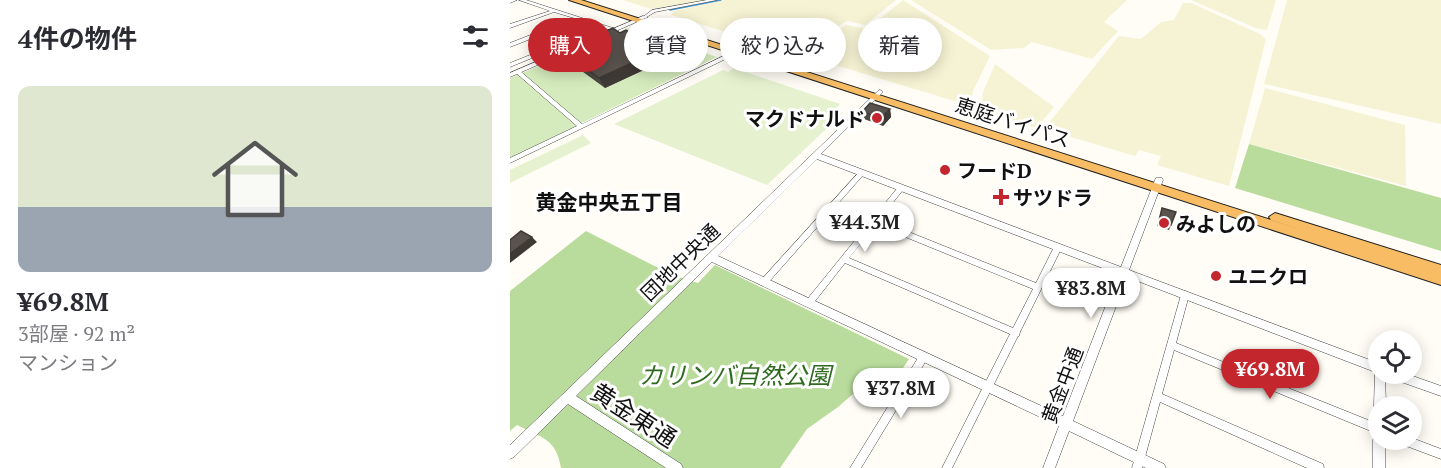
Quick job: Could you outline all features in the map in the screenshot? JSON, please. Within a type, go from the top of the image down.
[{"type":"highway","name":"恵庭バイパス","points":[[573,0],[637,18]]},
{"type":"highway","name":"恵庭バイパス","points":[[591,0],[638,18]]},
{"type":"highway","name":"恵庭バイパス","points":[[708,40],[1157,184],[1441,279]]},
{"type":"highway","name":"恵庭バイパス","points":[[803,72],[877,94]]},
{"type":"highway","name":"恵庭バイパス","points":[[1157,184],[1441,270]]},
{"type":"street","points":[[510,2],[515,0]]},
{"type":"street","points":[[521,0],[574,18]]},
{"type":"street","points":[[643,18],[654,12],[715,0]]},
{"type":"street","points":[[510,26],[553,11]]},
{"type":"street","points":[[510,75],[624,26]]},
{"type":"street","points":[[612,29],[616,30]]},
{"type":"street","points":[[510,45],[528,38]]},
{"type":"street","points":[[510,65],[528,58]]},
{"type":"street","points":[[510,161],[720,60]]},
{"type":"street","points":[[518,72],[581,126]]},
{"type":"street","name":"団地中央通","points":[[510,453],[877,94]]},
{"type":"street","points":[[815,155],[1368,364]]},
{"type":"street","points":[[764,282],[862,173]]},
{"type":"street","name":"黄金中通","points":[[1050,468],[1157,184]]},
{"type":"street","points":[[809,302],[901,188]]},
{"type":"street","points":[[874,221],[1037,287]]},
{"type":"street","points":[[947,468],[990,387],[1058,247]]},
{"type":"street","points":[[711,257],[990,387],[1139,463],[1160,468]]},
{"type":"street","points":[[844,259],[1016,333]]},
{"type":"street","points":[[1139,463],[1185,295]]},
{"type":"street","points":[[1171,345],[1368,425]]},
{"type":"street","points":[[855,468],[924,356]]},
{"type":"street","points":[[1422,384],[1441,391]]},
{"type":"street","points":[[1157,396],[1319,468]]},
{"type":"street","name":"黄金東通","points":[[567,397],[677,468]]},
{"type":"street","points":[[1422,447],[1441,454]]},
{"type":"street","points":[[1379,450],[1379,468]]},
{"type":"shaded area","points":[[623,0],[709,0],[651,9]]},
{"type":"shaded area","points":[[725,0],[896,0],[874,18],[858,18],[858,23],[846,22],[846,18],[720,18],[720,30],[708,26],[708,18],[681,18],[671,15],[674,11]]},
{"type":"shaded area","points":[[903,0],[931,18],[881,18]]},
{"type":"shaded area","points":[[911,0],[1127,0],[1104,22],[1118,31],[1092,59],[1032,42],[1024,48],[991,50]]},
{"type":"shaded area","points":[[1191,0],[1276,0],[1267,30],[1258,29]]},
{"type":"shaded area","points":[[1287,0],[1441,0],[1441,124],[1264,84]]},
{"type":"shaded area","points":[[1183,3],[1191,3],[1260,34],[1266,39],[1229,186],[1157,165],[1161,156],[1139,150],[1135,156],[1044,129],[1119,36],[1141,39],[1161,22],[1174,20]]},
{"type":"shaded area","points":[[846,25],[858,27],[858,72],[846,68]]},
{"type":"shaded area","points":[[942,25],[990,56],[971,100],[961,103],[858,72],[942,72]]},
{"type":"shaded area","points":[[995,64],[1054,107],[1036,128],[981,111],[983,92]]},
{"type":"shaded area","points":[[1265,88],[1405,125],[1406,186],[1249,144]]},
{"type":"green space","points":[[624,30],[624,72],[686,72],[510,158],[510,78],[528,70],[612,72],[612,35]]},
{"type":"green space","points":[[708,54],[717,57],[708,61]]},
{"type":"green space","points":[[720,71],[746,72],[840,104],[835,110],[843,113],[767,185],[614,124]]},
{"type":"green space","points":[[583,135],[591,143],[510,183],[510,170]]},
{"type":"green space","points":[[1249,144],[1441,198],[1441,251],[1235,188]]},
{"type":"green space","name":"カリンバ自然公園","points":[[586,231],[672,275],[698,283],[715,265],[909,359],[895,380],[869,380],[838,407],[807,429],[780,468],[561,468],[556,450],[541,436],[517,425],[510,431],[510,291]]},
{"type":"building","points":[[612,28],[620,33],[624,31],[624,67],[599,78],[591,72],[612,72]]},
{"type":"building","points":[[870,103],[890,109],[881,118],[862,112]]},
{"type":"building","points":[[1162,208],[1176,212],[1171,225],[1159,221]]},
{"type":"building","points":[[521,231],[532,237],[510,254],[510,240]]},
{"type":"waterway","points":[[670,10],[721,0]]},
{"type":"place","name":"マクドナルド","points":[[877,118]]},
{"type":"place","name":"フードD","points":[[945,170]]},
{"type":"place","name":"サツドラ","points":[[1001,197]]},
{"type":"place","name":"みよしの","points":[[1164,223]]},
{"type":"place","name":"ユニクロ","points":[[1216,276]]},
{"type":"district","name":"黄金中央五丁目","points":[[609,202]]}]
